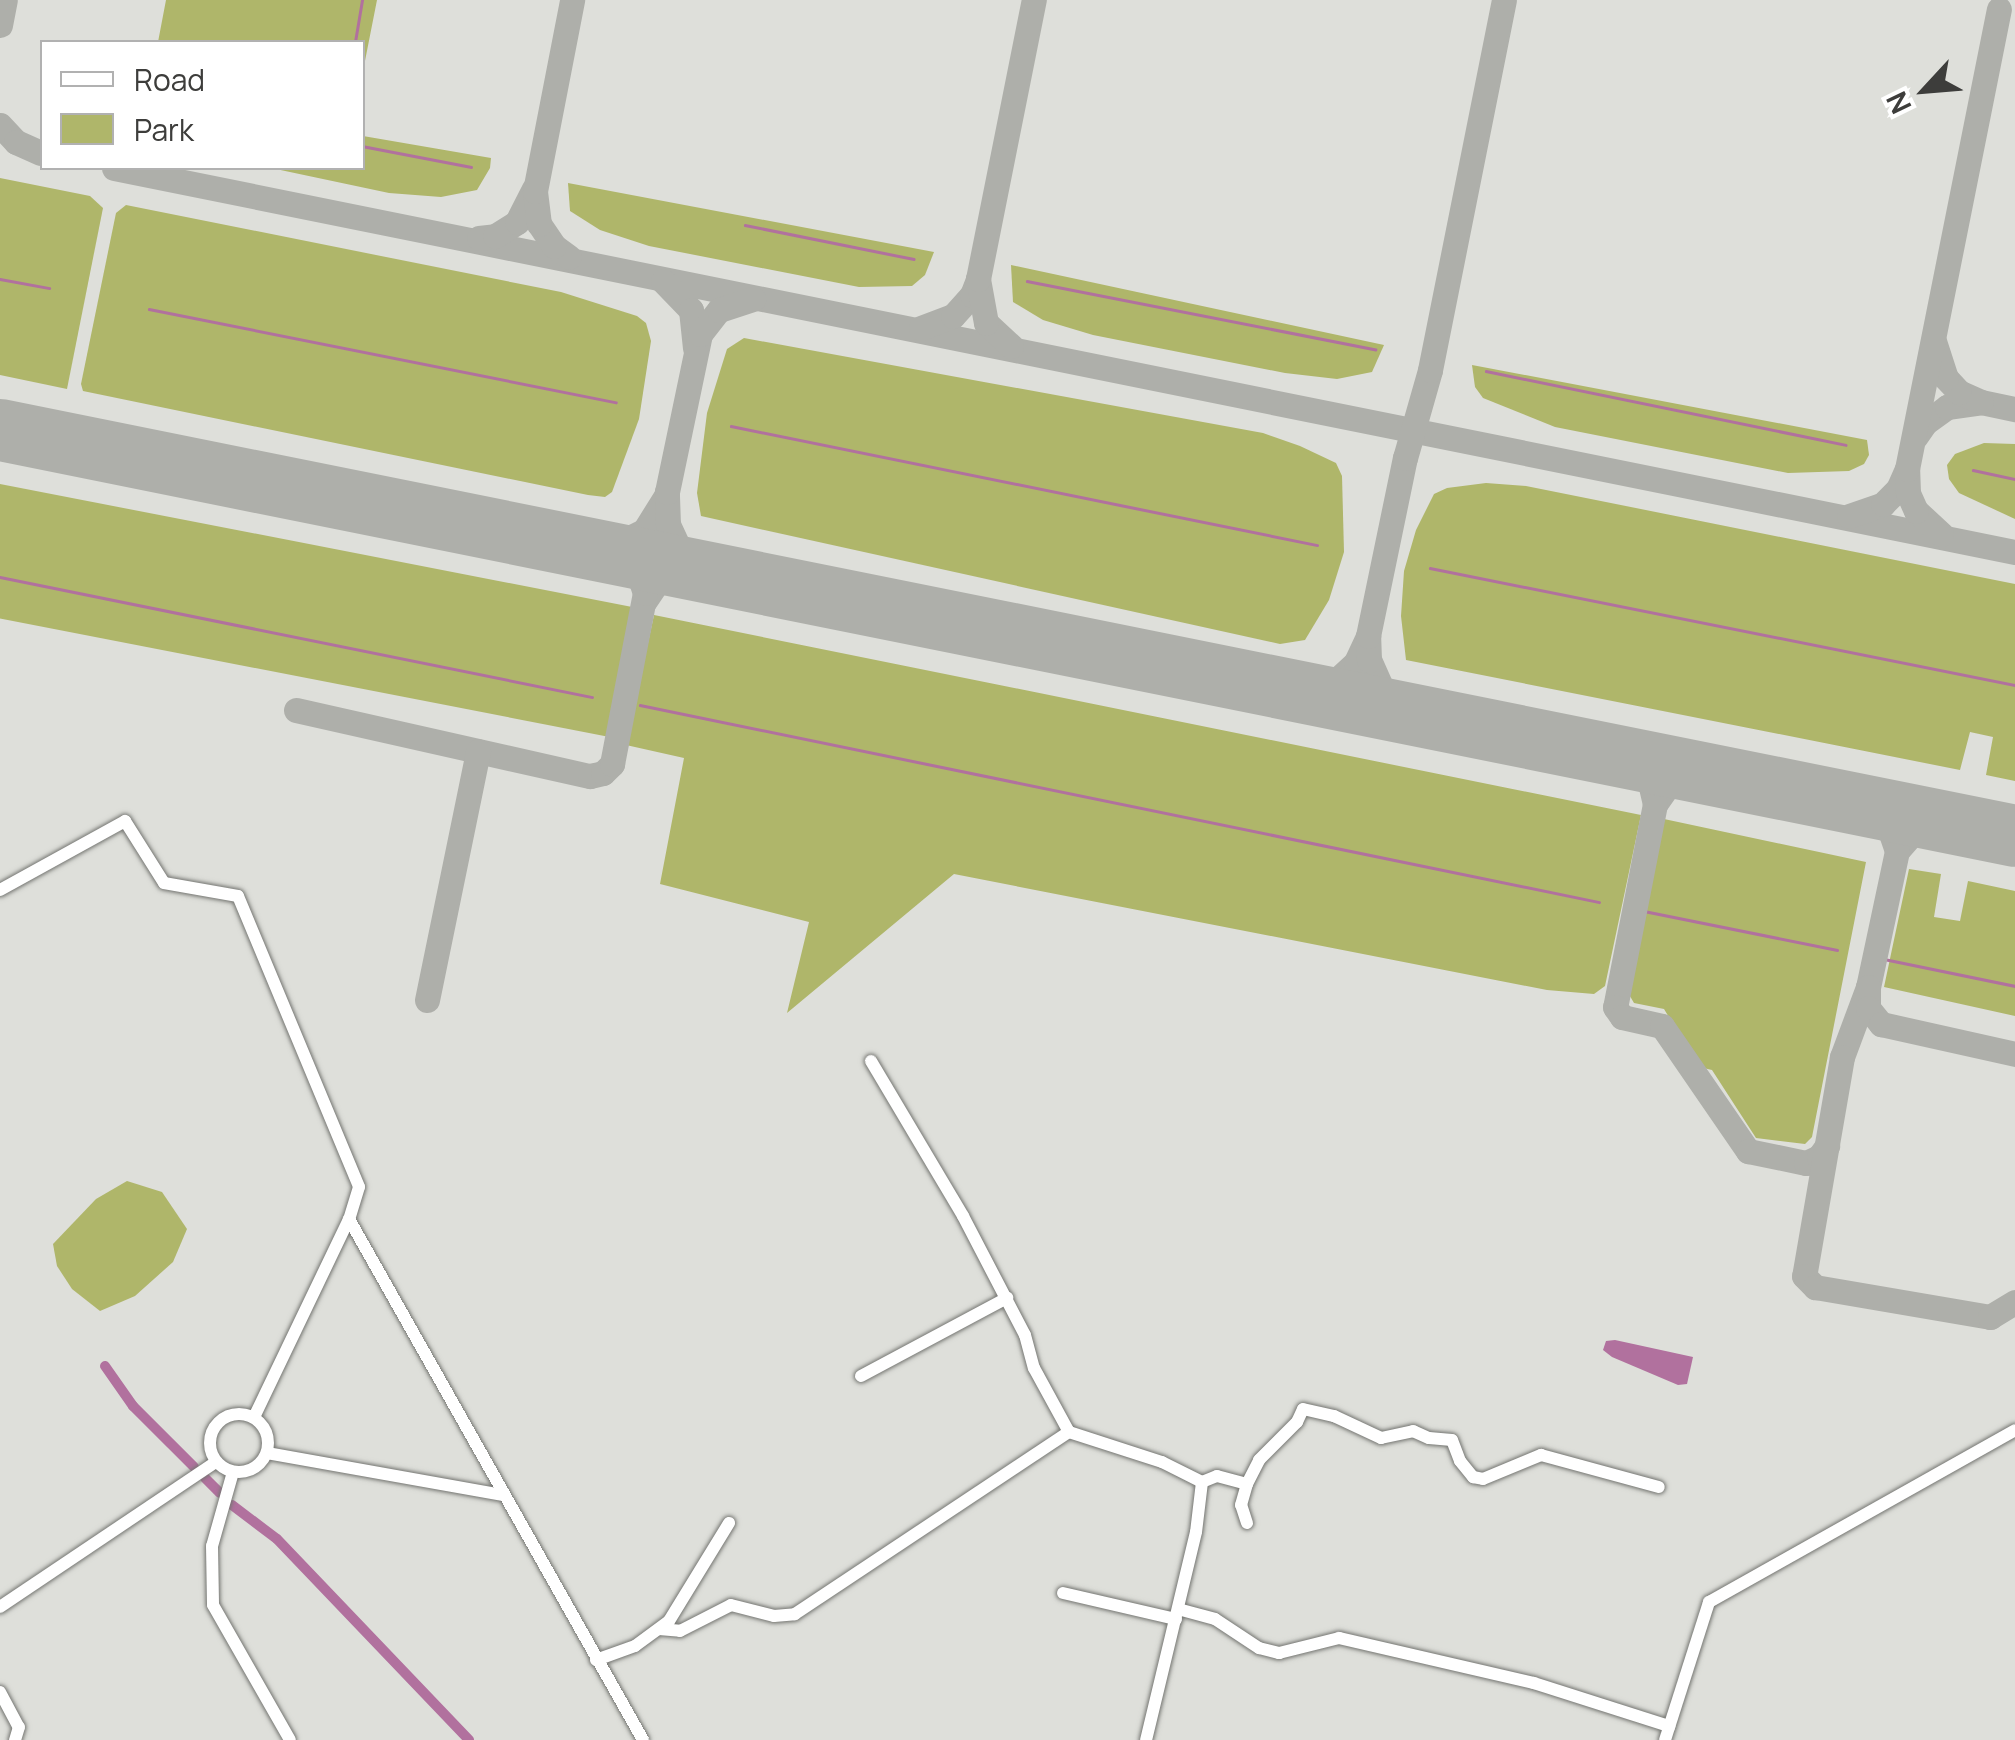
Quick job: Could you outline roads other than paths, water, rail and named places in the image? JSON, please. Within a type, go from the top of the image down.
[{"type":"street","points":[[0,890],[125,821],[164,883],[238,896],[360,1187],[350,1218],[254,1417]]},
{"type":"street","points":[[871,1061],[1007,1298],[1026,1335],[1034,1368],[1070,1432],[1162,1462],[1202,1482]]},
{"type":"street","points":[[350,1218],[642,1740]]},
{"type":"street","points":[[861,1376],[1007,1298]]},
{"type":"street","points":[[1247,1524],[1241,1505],[1247,1484],[1259,1460],[1298,1422],[1303,1409],[1334,1416],[1381,1438],[1414,1431],[1429,1438],[1452,1440],[1472,1477],[1482,1480],[1541,1455],[1658,1487]]},
{"type":"street","points":[[234,1413],[254,1417],[268,1437],[267,1453],[257,1467],[234,1472],[216,1462],[209,1442],[216,1423],[234,1413]]},
{"type":"street","points":[[1063,1593],[1215,1619],[1259,1648],[1279,1653],[1339,1638],[1534,1683],[1667,1733],[1709,1602],[2015,1430]]},
{"type":"street","points":[[659,1629],[680,1631],[731,1605],[774,1616],[794,1614],[1070,1432]]},
{"type":"street","points":[[267,1453],[503,1495]]},
{"type":"street","points":[[0,1607],[216,1462]]},
{"type":"street","points":[[234,1472],[212,1546],[213,1605],[290,1740]]},
{"type":"street","points":[[1202,1482],[1217,1476],[1247,1484]]},
{"type":"street","points":[[1146,1740],[1196,1532],[1202,1482]]},
{"type":"street","points":[[596,1660],[635,1646],[659,1629],[688,1596],[729,1523]]},
{"type":"street","points":[[0,1692],[19,1727],[15,1740]]},
{"type":"waterway","points":[[355,40],[362,0]]},
{"type":"waterway","points":[[365,147],[471,167]]},
{"type":"waterway","points":[[745,225],[914,259]]},
{"type":"waterway","points":[[0,279],[49,288]]},
{"type":"waterway","points":[[1027,281],[1375,349]]},
{"type":"waterway","points":[[149,309],[616,402]]},
{"type":"waterway","points":[[1486,371],[1845,445]]},
{"type":"waterway","points":[[731,426],[1317,545]]},
{"type":"waterway","points":[[1973,470],[2015,479]]},
{"type":"waterway","points":[[1430,568],[2015,685]]},
{"type":"waterway","points":[[0,577],[592,697]]},
{"type":"waterway","points":[[640,705],[1599,902]]},
{"type":"waterway","points":[[1639,910],[1837,950]]},
{"type":"waterway","points":[[1884,959],[2015,986]]},
{"type":"waterway","points":[[105,1366],[133,1406],[194,1467]]},
{"type":"waterway","points":[[205,1478],[220,1493]]},
{"type":"waterway","points":[[232,1505],[277,1539],[469,1740]]}]
